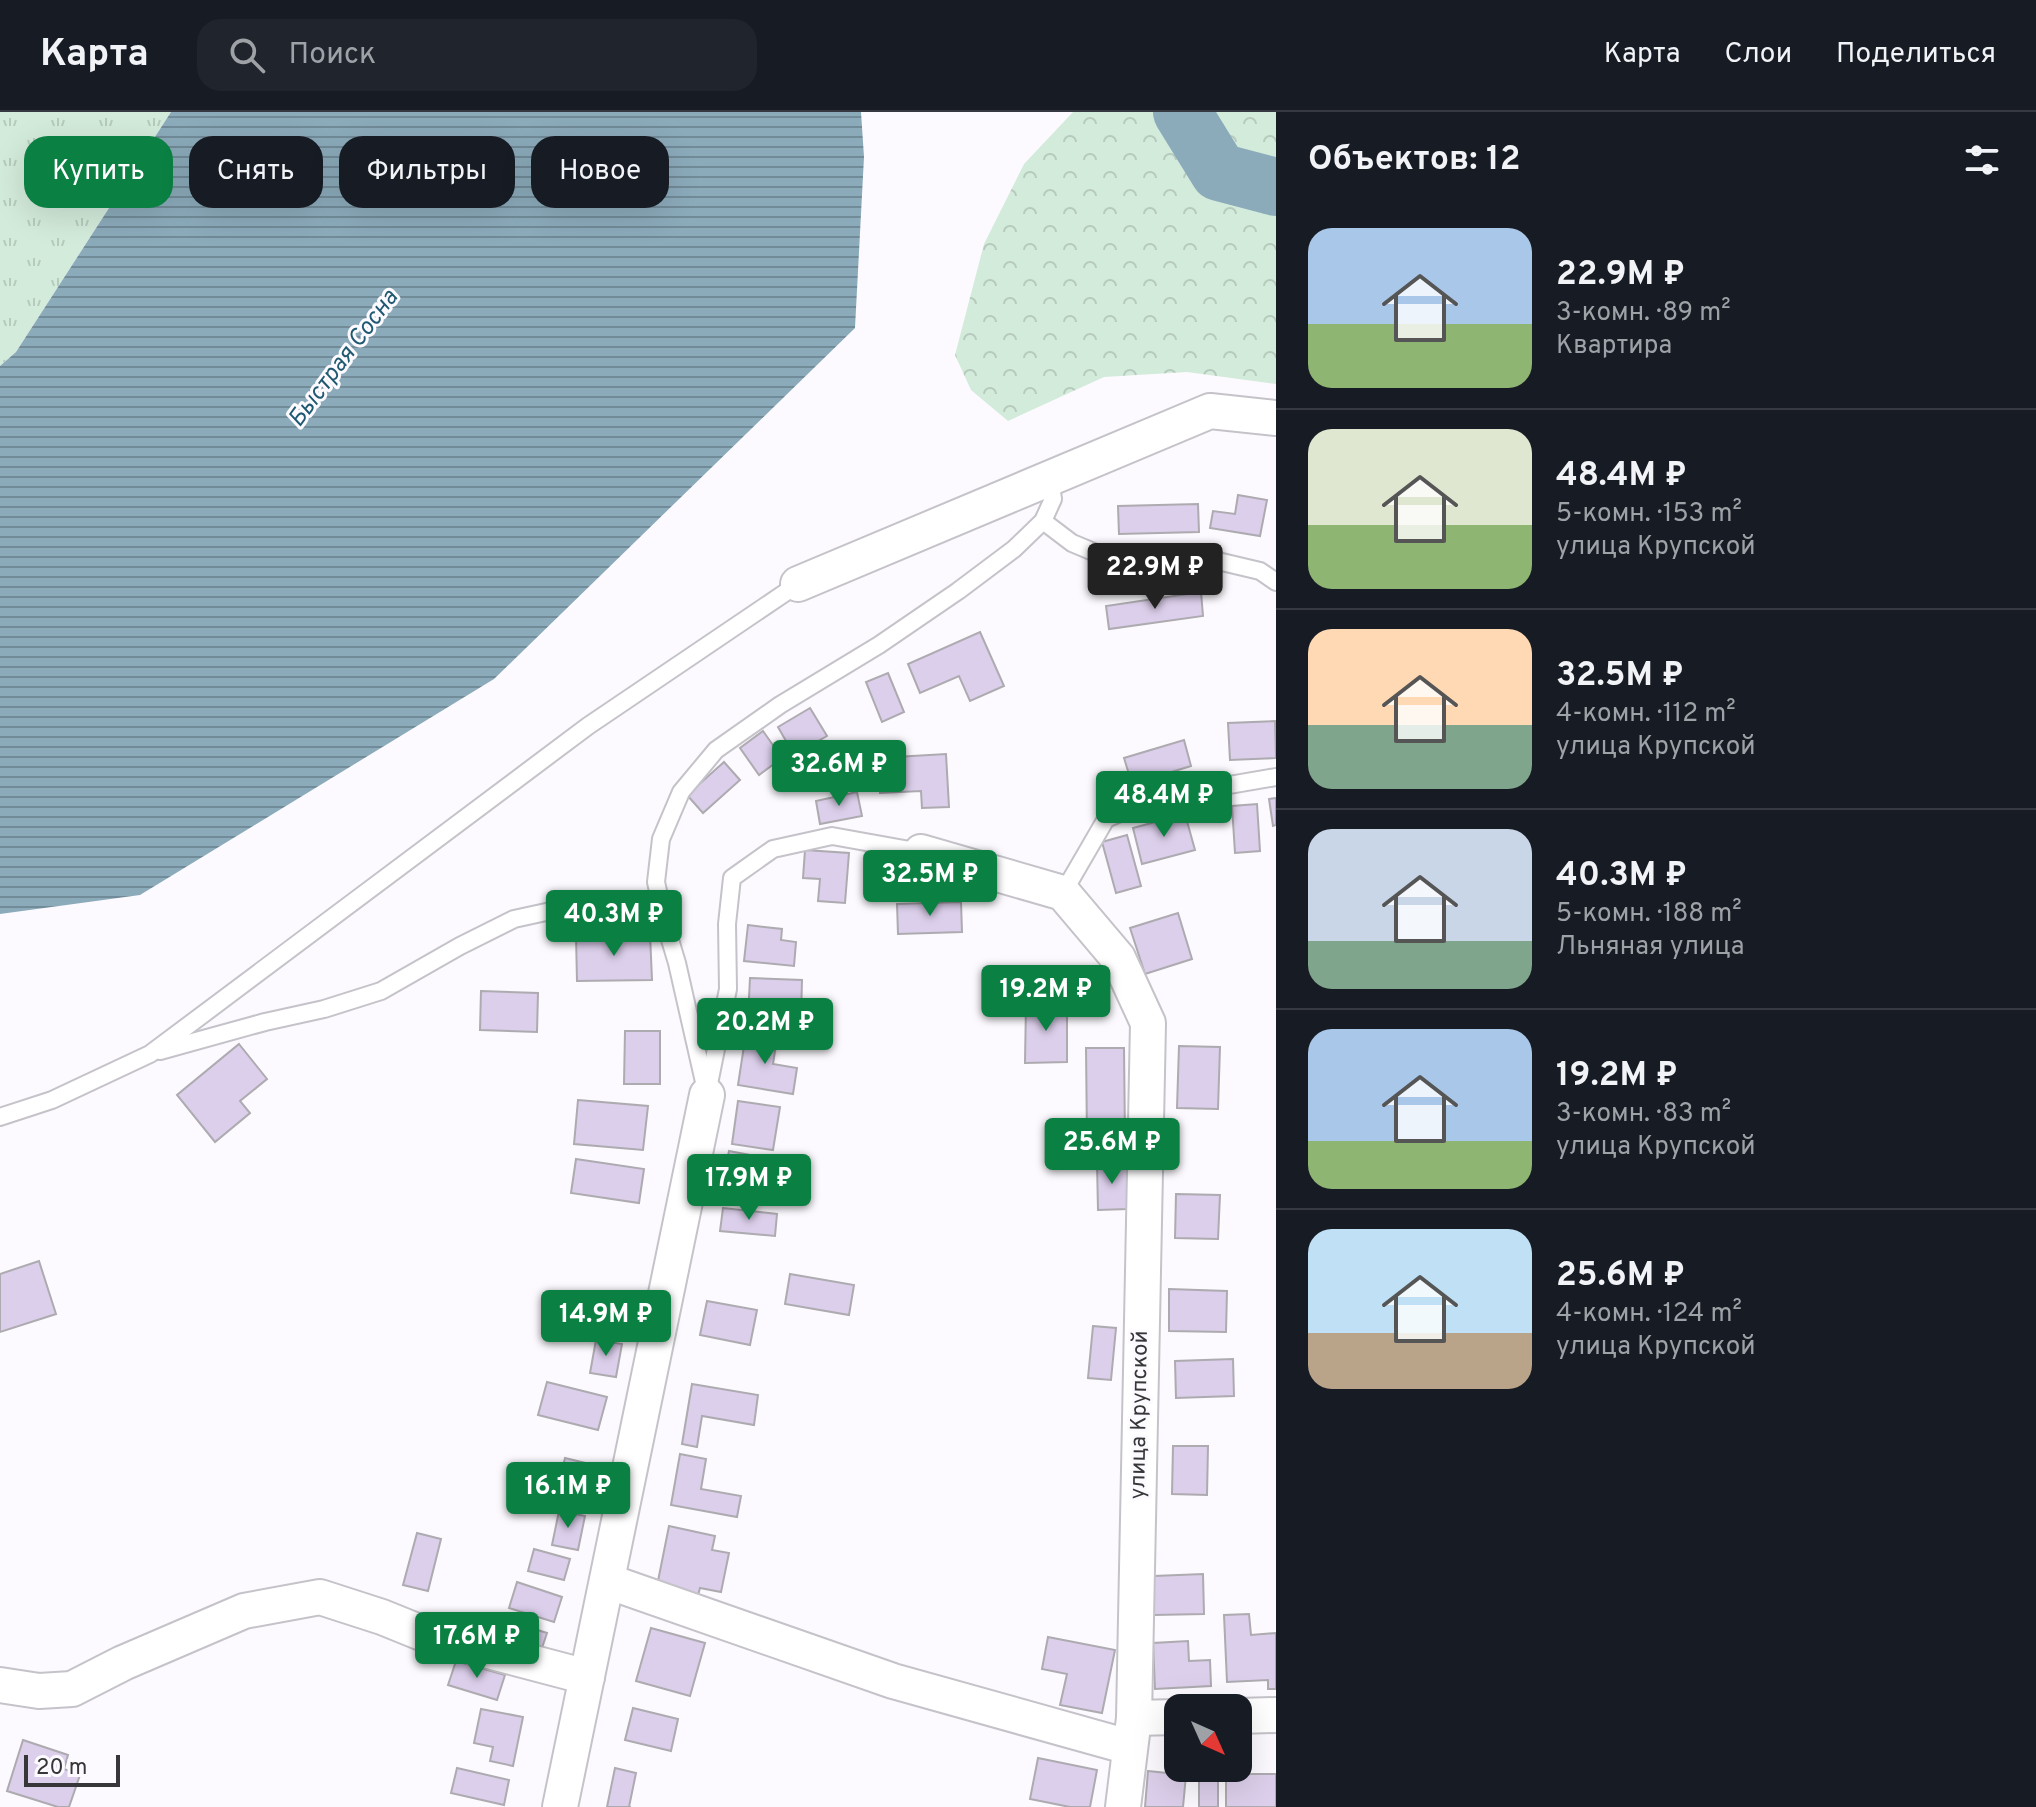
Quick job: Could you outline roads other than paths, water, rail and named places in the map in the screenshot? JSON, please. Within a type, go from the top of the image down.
[{"type":"street","points":[[798,584],[1210,411],[1276,418]]},
{"type":"street","points":[[921,852],[1063,893]]},
{"type":"street","name":"улица Крупской","points":[[1063,893],[1118,958],[1148,1023],[1131,1732],[1123,1807]]},
{"type":"street","points":[[560,1807],[707,1095]]},
{"type":"street","points":[[607,1581],[893,1681],[1131,1732],[1164,1721]]},
{"type":"street","points":[[0,1685],[39,1691],[72,1689],[123,1663],[244,1611],[320,1597],[424,1634],[587,1677]]},
{"type":"street","points":[[1252,1716],[1276,1715]]},
{"type":"lane","points":[[707,1095],[656,882],[661,839],[681,792],[716,750],[780,705],[879,645],[1014,549],[1043,521],[1053,499],[1050,479]]},
{"type":"lane","points":[[1043,521],[1072,543],[1108,558],[1205,558],[1260,571],[1276,582]]},
{"type":"lane","points":[[150,1054],[588,726],[798,584]]},
{"type":"lane","points":[[1063,893],[1106,819],[1154,798],[1276,777]]},
{"type":"lane","points":[[707,1095],[728,989],[727,924],[732,878],[773,849],[832,836],[921,852]]},
{"type":"lane","points":[[0,1117],[52,1100],[150,1054],[381,991],[514,919],[578,905],[633,907],[665,923]]},
{"type":"water","name":"Быстрая Сосна","points":[[171,112],[861,112],[864,157],[855,328],[494,679],[140,895],[0,914],[0,366],[16,352],[109,208],[173,208],[173,136],[156,136]]},
{"type":"waterway","points":[[1182,112],[1219,172],[1276,187]]}]
